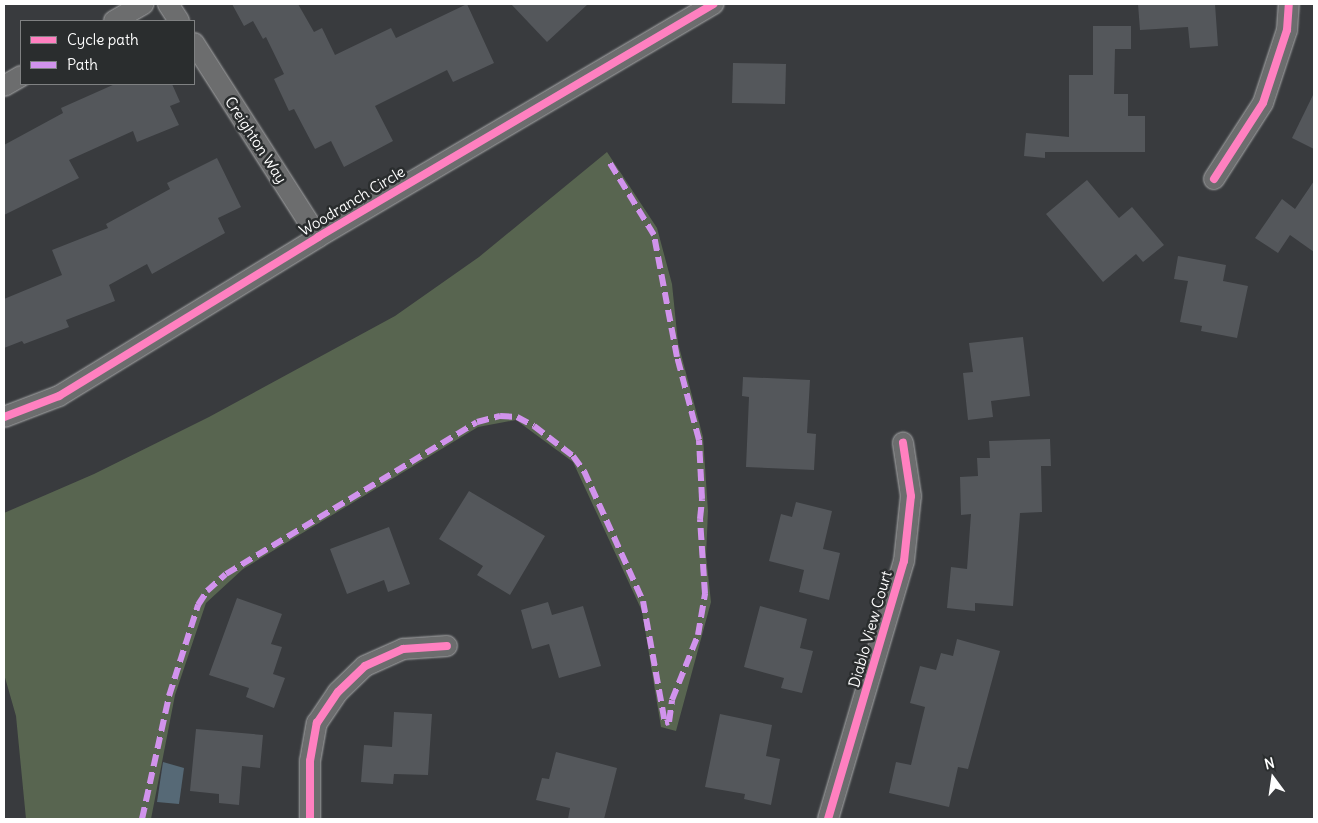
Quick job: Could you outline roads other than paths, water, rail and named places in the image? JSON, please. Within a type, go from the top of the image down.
[{"type":"street","points":[[116,20],[143,4]]},
{"type":"street","points":[[168,4],[179,20]]},
{"type":"street","name":"Woodranch Circle","points":[[4,418],[59,396],[318,237],[714,4]]},
{"type":"street","points":[[1214,179],[1263,103],[1287,30],[1289,4]]},
{"type":"street","name":"Creighton Way","points":[[195,46],[318,237]]},
{"type":"street","points":[[4,86],[20,77]]},
{"type":"street","name":"Diablo View Court","points":[[828,819],[904,561],[911,496],[903,443]]},
{"type":"street","points":[[310,819],[310,762],[317,723],[338,692],[365,666],[403,649],[447,646]]},
{"type":"water","points":[[163,762],[184,768],[179,804],[157,802]]}]
